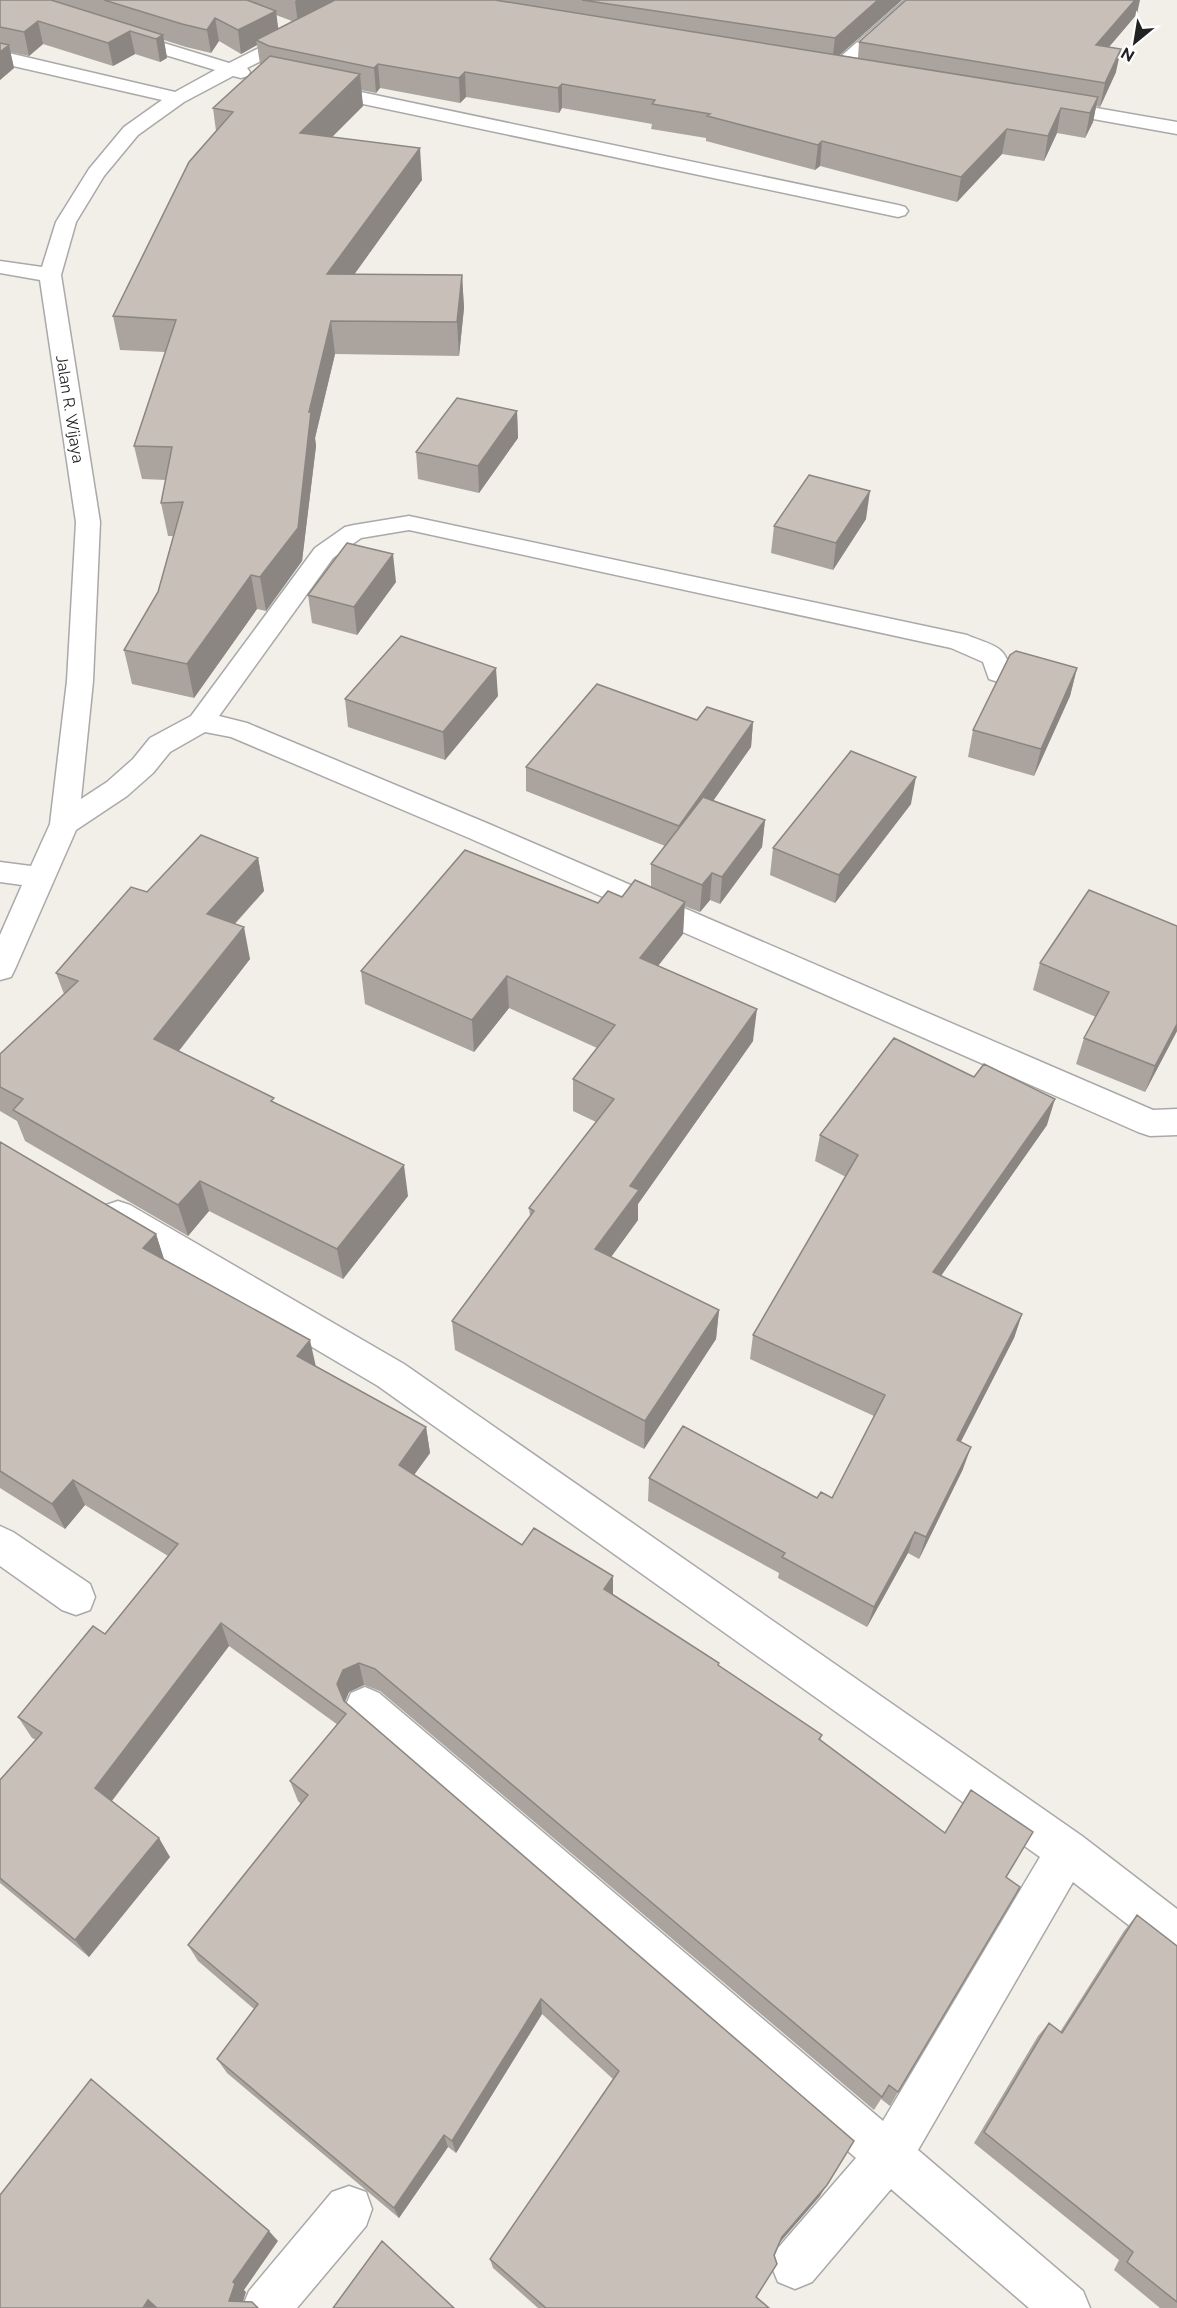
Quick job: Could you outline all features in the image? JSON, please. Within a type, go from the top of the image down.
[{"type":"street","name":"Jalan R. Wijaya","points":[[0,969],[38,878],[64,824],[80,681],[88,522],[50,275],[66,222],[96,173],[131,131],[177,98],[230,70],[288,29],[369,0]]},
{"type":"street","points":[[837,70],[916,0]]},
{"type":"street","points":[[107,31],[230,70],[265,77]]},
{"type":"street","points":[[0,57],[177,98]]},
{"type":"street","points":[[814,66],[860,74]]},
{"type":"street","points":[[300,85],[898,211]]},
{"type":"street","points":[[1036,104],[1177,128]]},
{"type":"street","points":[[0,267],[50,275]]},
{"type":"street","points":[[64,824],[117,789],[143,766],[160,745],[201,722],[324,553],[354,532],[409,523],[958,640],[995,657],[998,673]]},
{"type":"street","points":[[201,722],[237,729],[391,794],[1150,1123],[1177,1122]]},
{"type":"street","points":[[0,872],[38,878]]},
{"type":"street","points":[[91,1199],[391,1375],[1066,1851],[1177,1936]]},
{"type":"street","points":[[0,1544],[76,1597]]},
{"type":"street","points":[[364,1707],[1058,2305]]},
{"type":"street","points":[[795,2265],[888,2157],[1066,1851]]},
{"type":"street","points":[[266,2308],[349,2210]]},
{"type":"building","points":[[0,0],[51,0],[163,35],[156,39],[130,31],[108,43],[38,21],[24,32],[0,27]]},
{"type":"building","points":[[104,0],[247,0],[276,11],[238,30],[215,18],[207,30]]},
{"type":"building","points":[[335,0],[495,0],[1098,97],[1090,113],[1061,108],[1048,136],[1007,129],[961,177],[822,141],[818,145],[707,116],[710,114],[652,104],[655,100],[562,84],[558,88],[465,72],[459,78],[378,64],[374,68],[269,46],[256,40]]},
{"type":"building","points":[[582,0],[878,0],[835,38]]},
{"type":"building","points":[[906,0],[1135,0],[1096,45],[1121,49],[1105,83],[859,42]]},
{"type":"building","points":[[0,43],[9,45],[0,52]]},
{"type":"building","points":[[270,56],[360,74],[300,133],[420,148],[327,274],[462,275],[457,322],[331,321],[309,412],[311,412],[298,528],[260,577],[251,575],[187,664],[124,650],[158,592],[183,502],[161,503],[172,447],[134,446],[176,320],[113,316],[189,162],[233,112],[213,108]]},
{"type":"building","points":[[457,398],[517,411],[478,466],[416,452]]},
{"type":"building","points":[[809,475],[870,491],[836,543],[774,526]]},
{"type":"building","points":[[347,543],[393,554],[354,607],[308,595]]},
{"type":"building","points":[[401,636],[496,668],[443,732],[345,699]]},
{"type":"building","points":[[1016,651],[1077,668],[1041,749],[973,730],[1010,655]]},
{"type":"building","points":[[597,684],[697,720],[707,707],[753,722],[679,826],[526,767]]},
{"type":"building","points":[[851,751],[916,777],[839,875],[773,848]]},
{"type":"building","points":[[703,797],[765,820],[722,877],[712,873],[702,885],[651,864]]},
{"type":"building","points":[[201,835],[258,858],[207,914],[244,927],[154,1039],[274,1098],[271,1101],[404,1165],[337,1249],[200,1181],[178,1205],[13,1110],[23,1099],[0,1087],[0,1054],[78,981],[56,973],[131,887],[147,892]]},
{"type":"building","points":[[465,850],[598,903],[608,891],[622,897],[635,880],[685,902],[640,958],[757,1009],[630,1186],[639,1190],[595,1249],[719,1310],[645,1421],[452,1321],[534,1211],[529,1208],[614,1099],[573,1079],[615,1025],[507,976],[472,1020],[361,971]]},
{"type":"building","points":[[1089,890],[1177,926],[1177,1024],[1155,1066],[1084,1038],[1109,992],[1040,963]]},
{"type":"building","points":[[894,1038],[974,1077],[984,1064],[1055,1099],[933,1272],[1022,1314],[957,1440],[971,1447],[926,1537],[915,1532],[874,1607],[782,1557],[785,1553],[649,1478],[683,1426],[817,1498],[821,1492],[832,1498],[885,1395],[753,1335],[858,1155],[820,1135]]},
{"type":"building","points":[[0,1142],[156,1234],[143,1248],[310,1340],[297,1356],[426,1427],[399,1465],[522,1545],[534,1528],[613,1576],[604,1589],[719,1663],[718,1665],[822,1735],[819,1739],[945,1833],[971,1790],[1033,1832],[1006,1877],[1020,1887],[898,2092],[889,2085],[882,2097],[375,1669],[359,1663],[343,1670],[337,1684],[344,1701],[854,2141],[827,2185],[782,2237],[774,2255],[777,2264],[756,2297],[769,2308],[546,2308],[490,2259],[619,2071],[541,1999],[452,2141],[444,2135],[394,2208],[217,2059],[258,2004],[188,1945],[308,1795],[290,1781],[346,1714],[221,1623],[95,1788],[159,1838],[75,1940],[0,1878],[0,1780],[42,1733],[18,1717],[93,1626],[105,1634],[178,1544],[73,1480],[52,1504],[0,1471]]},
{"type":"building","points":[[1137,1915],[1177,1946],[1177,2302],[1127,2262],[1133,2252],[984,2132],[1049,2023],[1062,2033]]},
{"type":"building","points":[[91,2079],[269,2231],[233,2282],[235,2284],[229,2301],[252,2302],[258,2308],[157,2308],[148,2300],[143,2308],[0,2308],[0,2195]]},
{"type":"building","points":[[382,2241],[454,2308],[333,2308]]}]
